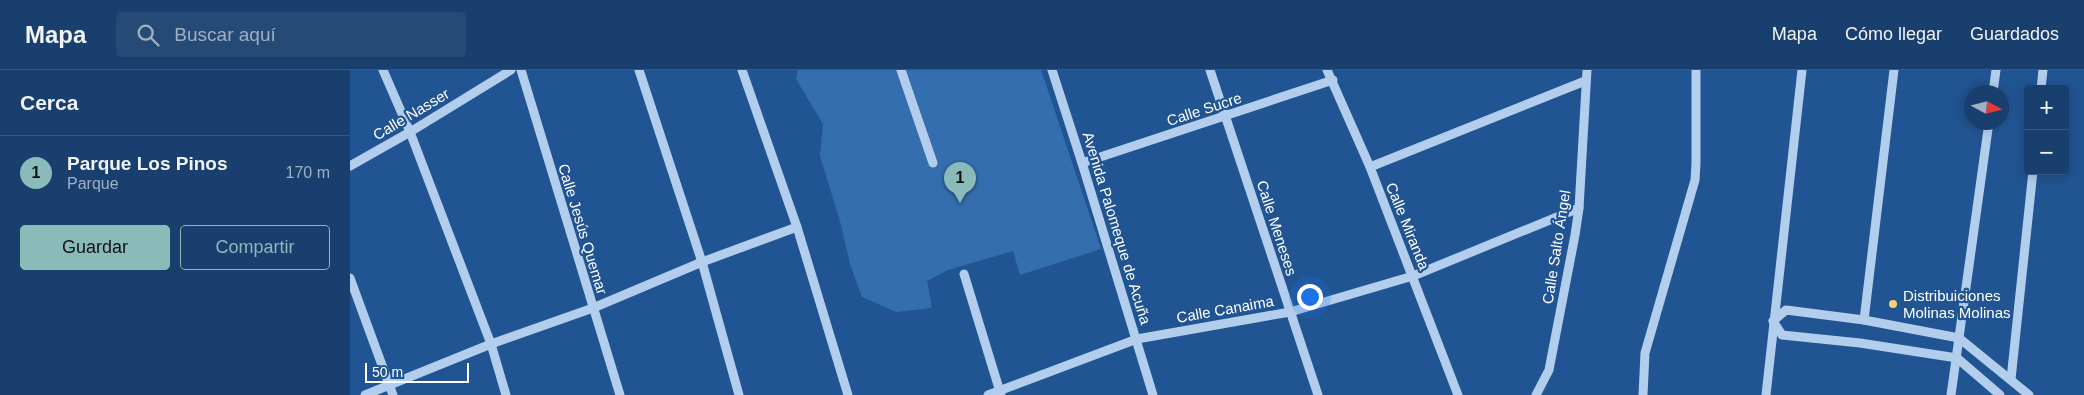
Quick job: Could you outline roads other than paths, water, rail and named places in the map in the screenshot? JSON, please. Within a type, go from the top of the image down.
[{"type":"street","points":[[384,70],[410,132],[491,344],[506,395]]},
{"type":"street","name":"Calle Nasser","points":[[350,166],[410,132],[511,70]]},
{"type":"street","name":"Calle Jesús Quemar","points":[[521,70],[620,395]]},
{"type":"street","points":[[639,70],[702,262],[739,395]]},
{"type":"street","points":[[742,70],[797,227],[848,395]]},
{"type":"street","points":[[901,70],[933,163]]},
{"type":"street","name":"Avenida Palomeque de Acuña","points":[[1052,70],[1153,395]]},
{"type":"street","name":"Calle Meneses","points":[[1210,70],[1318,395]]},
{"type":"street","name":"Calle Miranda","points":[[1328,70],[1370,167],[1458,395]]},
{"type":"street","name":"Calle Salto Ángel","points":[[1536,395],[1549,370],[1579,208],[1586,70]]},
{"type":"street","points":[[1643,395],[1646,353],[1695,180],[1696,70]]},
{"type":"street","points":[[1766,395],[1802,70]]},
{"type":"street","points":[[1864,320],[1894,70]]},
{"type":"street","points":[[1994,85],[1996,70]]},
{"type":"street","points":[[2041,85],[2043,70]]},
{"type":"street","name":"Calle Sucre","points":[[1082,163],[1226,117],[1333,80]]},
{"type":"street","points":[[1370,167],[1586,81]]},
{"type":"street","points":[[1951,395],[1988,130]]},
{"type":"street","points":[[2011,379],[2033,175]]},
{"type":"street","name":"Calle Canaima","points":[[988,395],[1001,393],[1137,339],[1290,312],[1413,276],[1579,208]]},
{"type":"street","points":[[365,395],[491,344],[593,308],[702,262],[797,227]]},
{"type":"street","points":[[964,274],[1001,393]]},
{"type":"street","points":[[350,278],[393,395]]},
{"type":"street","points":[[1773,321],[1786,310],[1864,320],[1959,338],[2029,395]]},
{"type":"street","points":[[1773,321],[1782,335],[1860,343],[1957,358],[2000,395]]},
{"type":"place","name":"Parque Los Pinos","points":[[960,203]]},
{"type":"place","name":"Distribuiciones Molinas Molinas","points":[[1893,304]]}]
